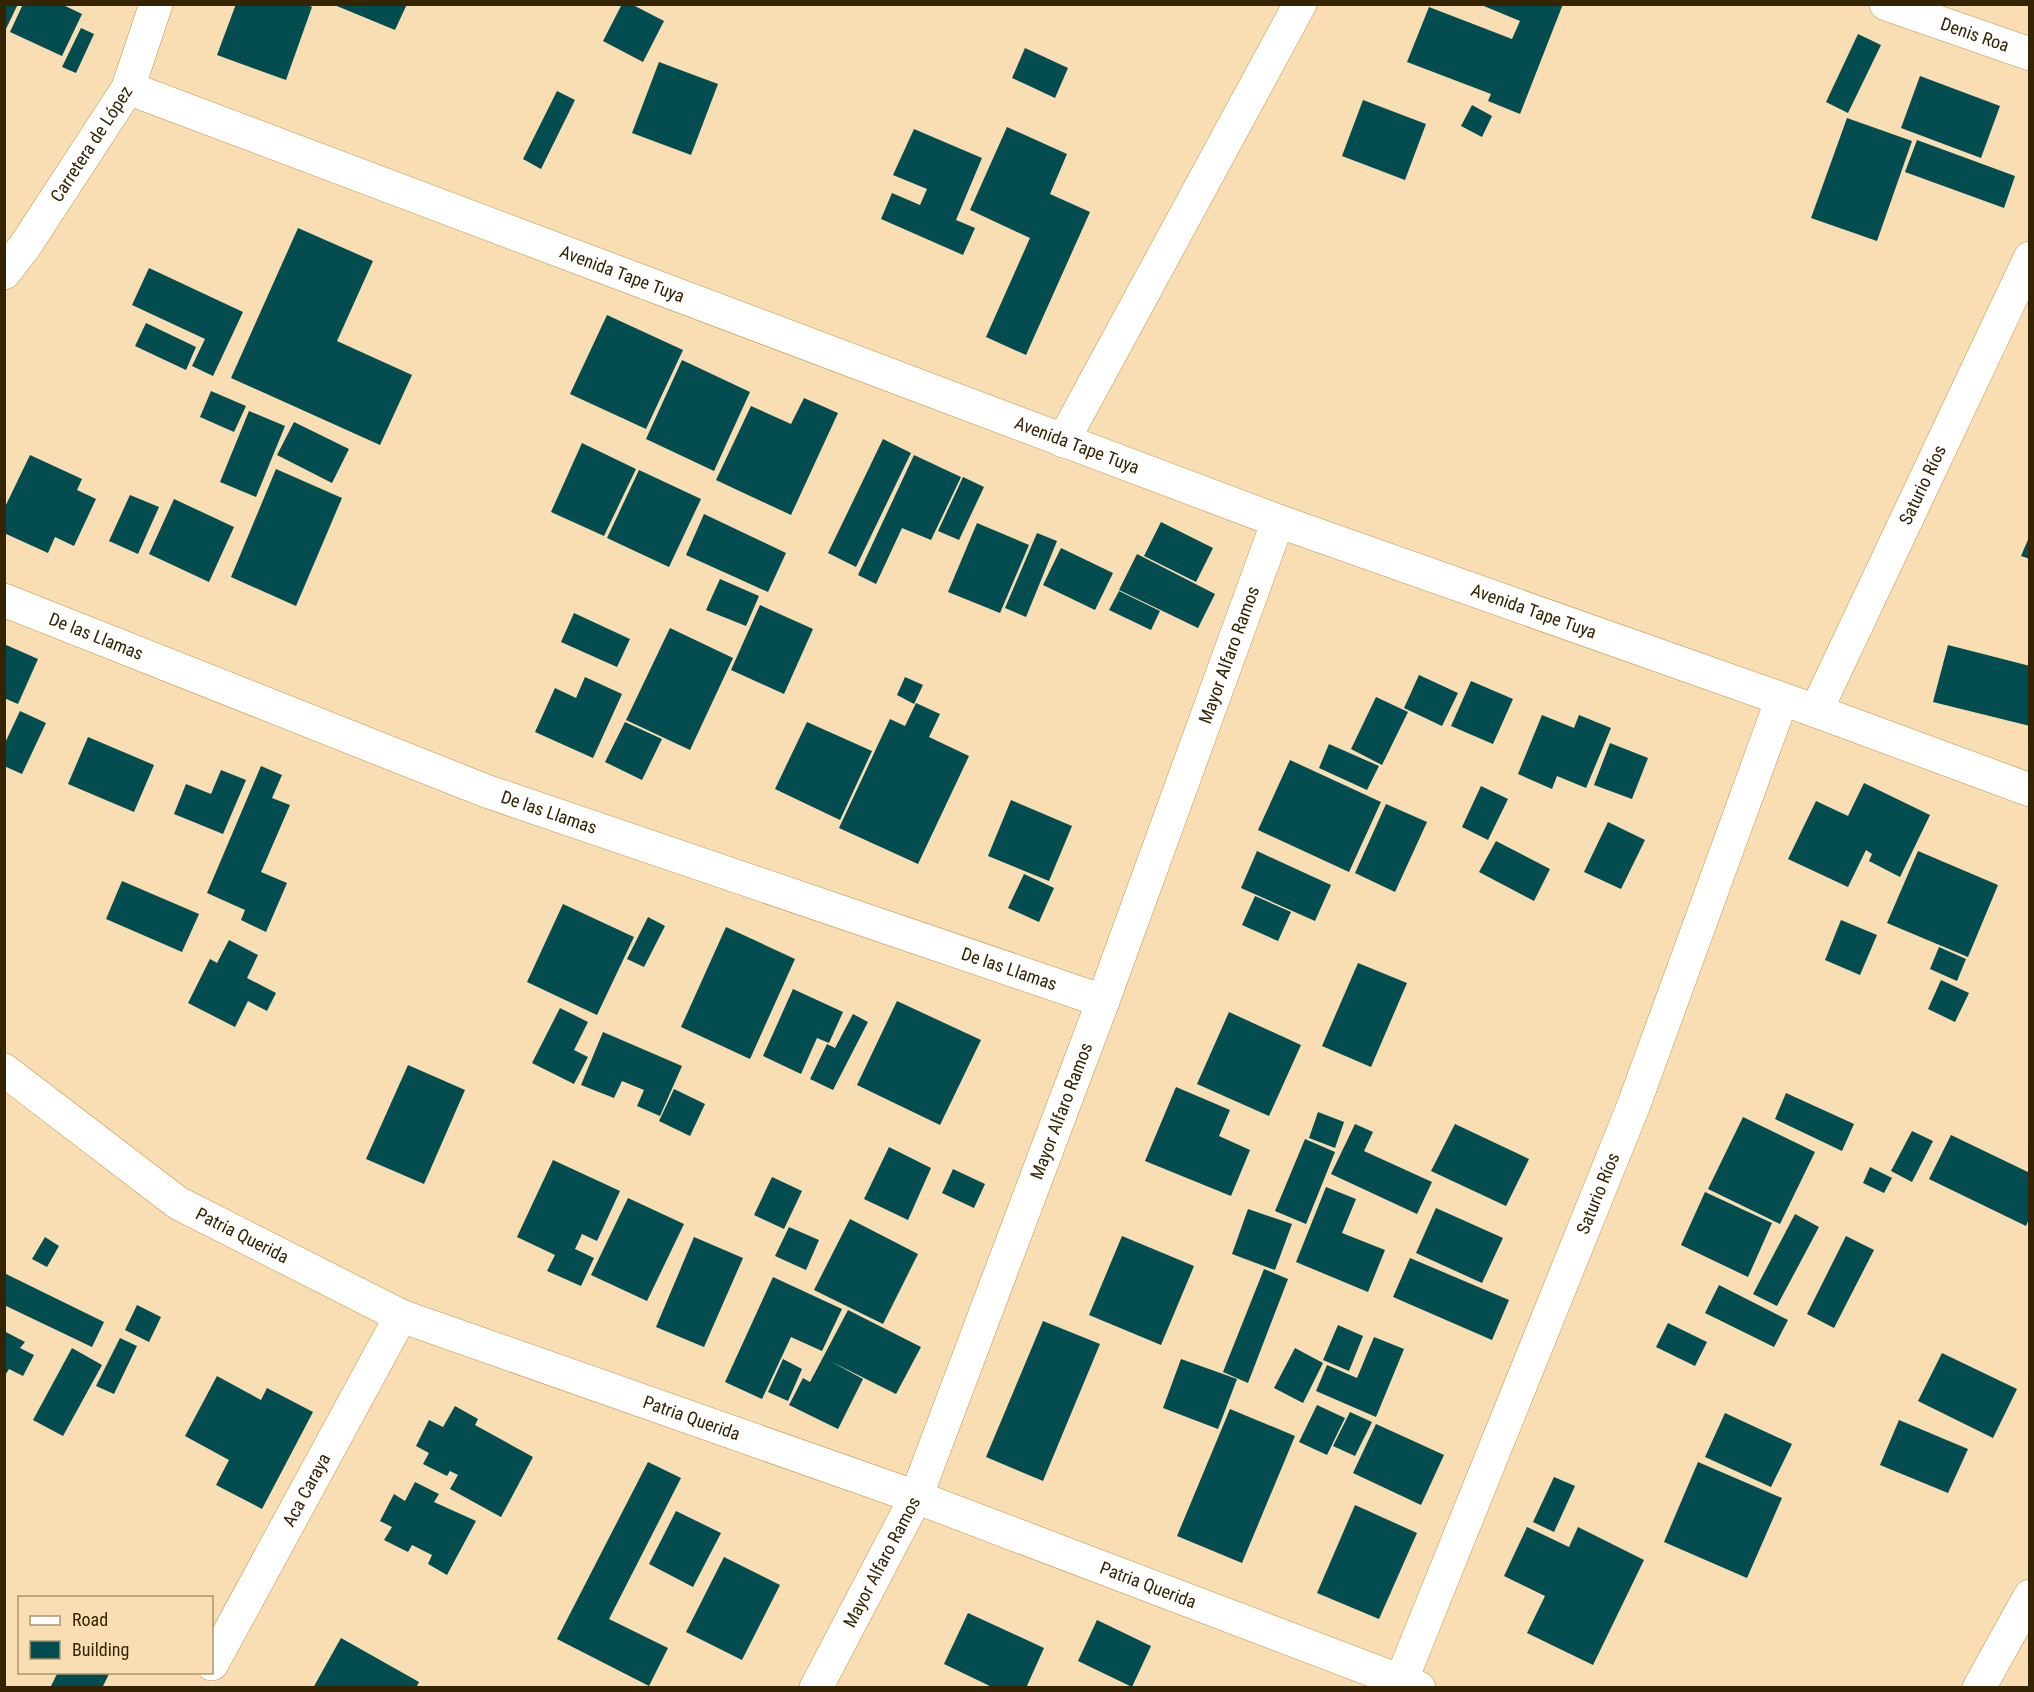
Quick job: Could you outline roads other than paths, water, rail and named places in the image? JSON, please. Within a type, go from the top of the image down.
[{"type":"street","name":"Carretera de López","points":[[4,273],[26,246],[128,88],[156,4]]},
{"type":"street","points":[[1063,441],[1300,4]]},
{"type":"street","name":"Denis Roa","points":[[1886,4],[2030,54]]},
{"type":"street","name":"Avenida Tape Tuya","points":[[128,88],[1278,521],[1816,711],[2030,790]]},
{"type":"street","name":"Saturio Ríos","points":[[1816,711],[2030,258]]},
{"type":"street","name":"Mayor Alfaro Ramos","points":[[816,1688],[916,1497],[1103,1001],[1278,521]]},
{"type":"street","name":"De las Llamas","points":[[4,600],[486,791],[1103,1001]]},
{"type":"street","name":"Saturio Ríos","points":[[1410,1684],[1634,1107],[1782,699]]},
{"type":"street","name":"Patria Querida","points":[[5,1071],[178,1203],[401,1316],[916,1497],[1410,1684]]},
{"type":"street","name":"Aca Caraya","points":[[213,1662],[401,1316]]},
{"type":"street","points":[[1979,1688],[2030,1596]]},
{"type":"street","points":[[198,1688],[206,1674]]}]
